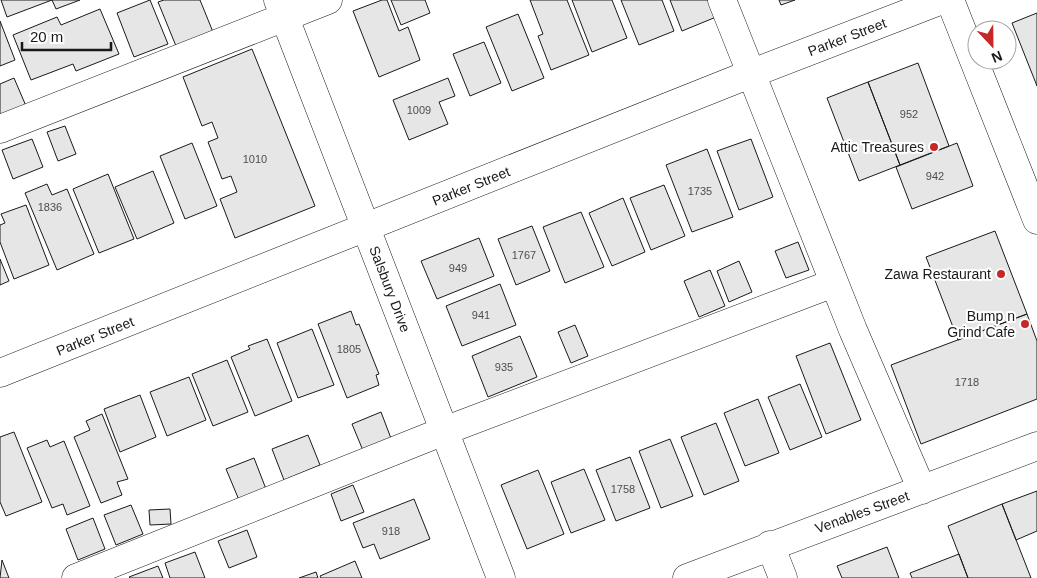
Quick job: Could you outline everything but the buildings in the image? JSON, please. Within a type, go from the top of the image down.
[{"type":"street","points":[[0,129],[281,9],[328,0]]},
{"type":"street","points":[[722,0],[834,283],[922,490]]},
{"type":"street","name":"Parker Street","points":[[0,373],[750,74],[942,0]]},
{"type":"street","points":[[950,0],[1035,209]]},
{"type":"street","name":"Salsbury Drive","points":[[281,9],[501,578]]},
{"type":"street","points":[[76,578],[444,431],[834,283]]},
{"type":"street","name":"Venables Street","points":[[686,578],[1037,446]]},
{"type":"street","points":[[770,545],[783,578]]},
{"type":"place","name":"Attic Treasures","points":[[934,147]]},
{"type":"place","name":"Zawa Restaurant","points":[[1001,274]]},
{"type":"place","name":"Bump n Grind Cafe","points":[[1025,324]]}]
